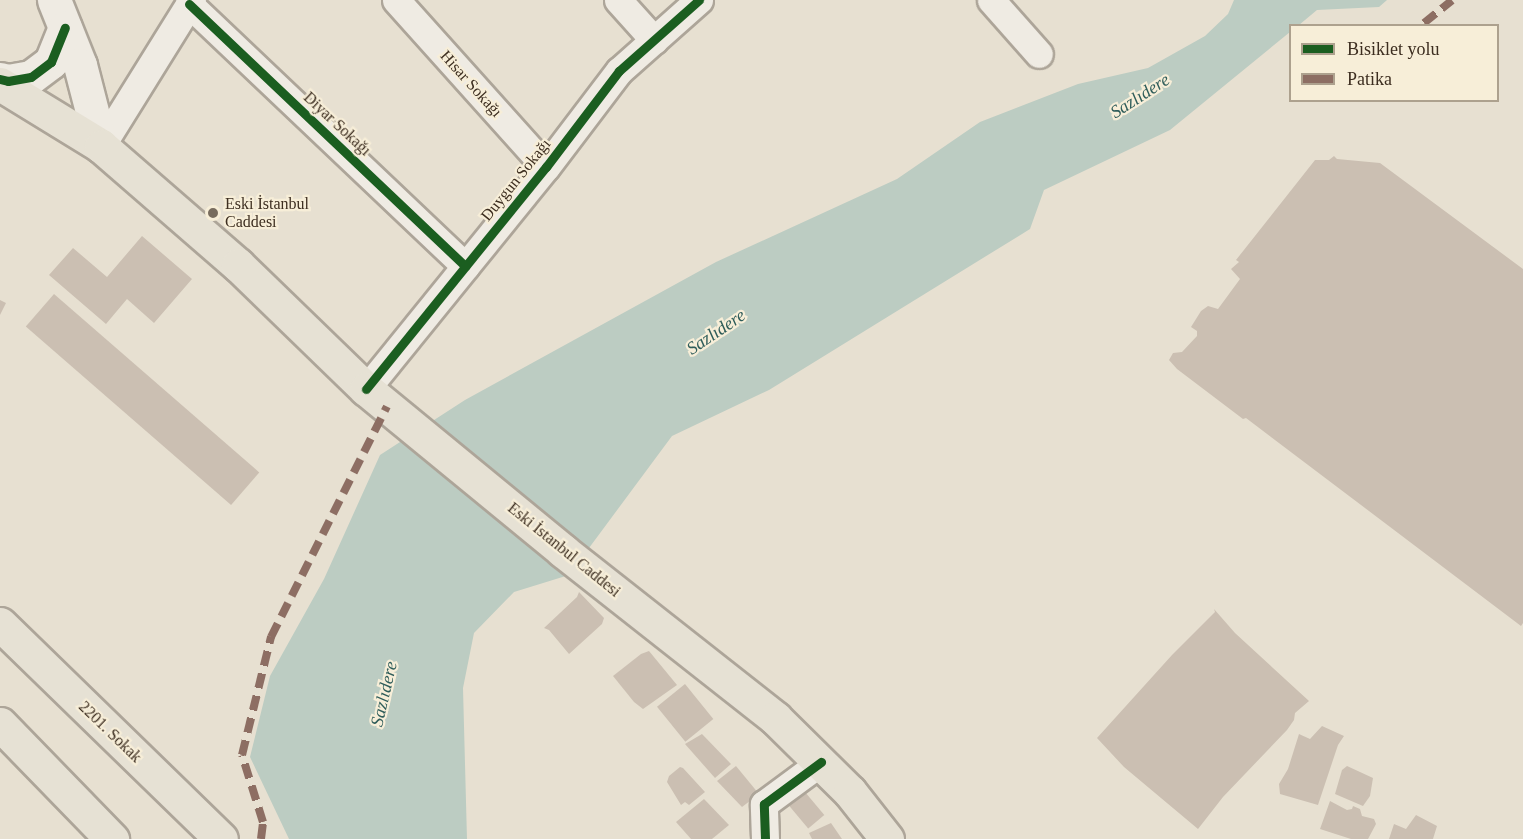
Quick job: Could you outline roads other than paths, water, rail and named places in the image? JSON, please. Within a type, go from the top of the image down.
[{"type":"main road","name":"Eski İstanbul Caddesi","points":[[0,84],[101,146],[238,265],[366,389],[563,551],[775,718],[820,762],[887,839]]},
{"type":"main road","name":"2201. Sokak","points":[[0,624],[221,839]]},
{"type":"main road","points":[[0,724],[112,839]]},
{"type":"street","name":"Hisar Sokağı","points":[[396,0],[546,167]]},
{"type":"street","points":[[618,0],[654,40]]},
{"type":"street","name":"Duygun Sokağı","points":[[366,389],[546,167],[619,70],[699,0]]},
{"type":"street","points":[[991,0],[1039,54]]},
{"type":"street","points":[[101,146],[191,2]]},
{"type":"street","name":"Diyar Sokağı","points":[[191,2],[465,266]]},
{"type":"street","points":[[59,14],[80,65],[101,146]]},
{"type":"street","points":[[0,79],[8,81],[31,76],[51,62],[59,14]]},
{"type":"street","points":[[765,839],[764,804],[820,762]]},
{"type":"water","name":"Sazlıdere","points":[[1234,0],[1387,0],[1379,7],[1317,10],[1300,24],[1289,24],[1289,33],[1170,130],[1044,190],[1030,229],[769,390],[672,436],[569,575],[514,592],[474,633],[463,688],[467,839],[289,839],[250,757],[270,676],[324,579],[380,455],[465,400],[716,262],[897,179],[980,122],[1078,84],[1148,68],[1205,36],[1228,14]]},
{"type":"place","name":"Eski İstanbul Caddesi","points":[[213,213]]}]
